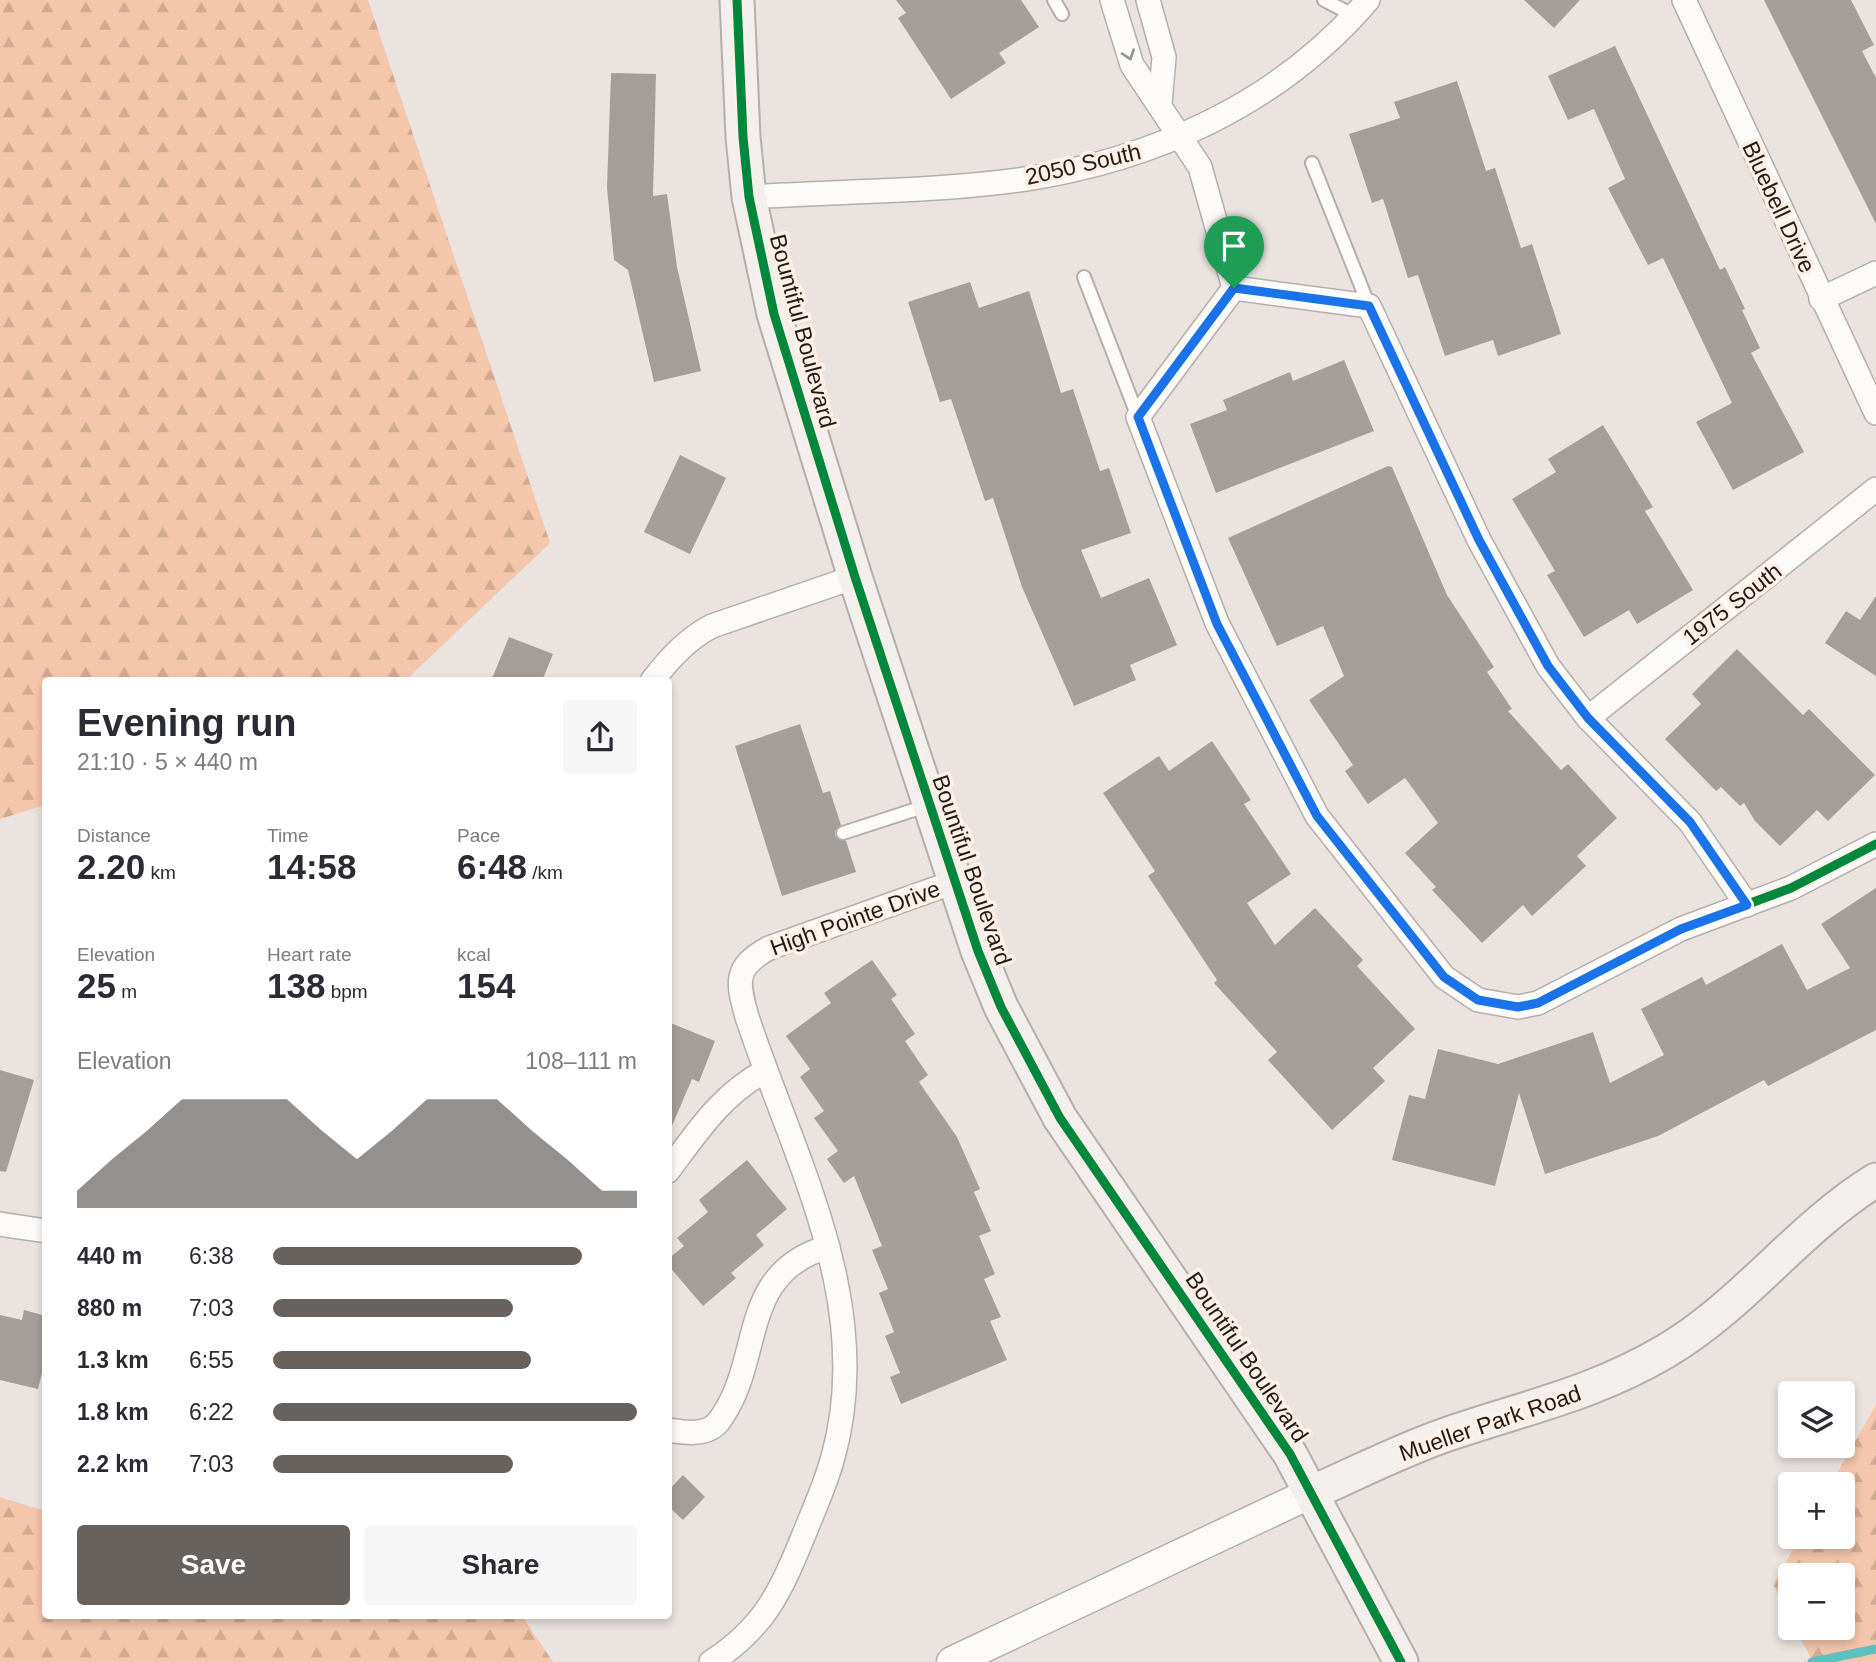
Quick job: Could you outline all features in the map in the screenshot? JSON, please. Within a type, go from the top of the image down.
[{"type":"main road","name":"Bountiful Boulevard","points":[[737,0],[743,137],[750,197],[774,314],[855,577],[954,882],[1001,1007],[1060,1118],[1290,1454],[1401,1662]]},
{"type":"main road","name":"Mueller Park Road","points":[[1311,1493],[1447,1434],[1572,1396],[1621,1376],[1669,1349],[1725,1305],[1828,1215],[1876,1180]]},
{"type":"street","points":[[1112,0],[1132,65],[1200,167],[1234,288]]},
{"type":"street","points":[[1148,0],[1164,57],[1160,104]]},
{"type":"street","name":"Bluebell Drive","points":[[1684,0],[1876,413]]},
{"type":"street","name":"2050 South","points":[[750,197],[1018,180],[1103,164],[1181,138],[1265,91],[1311,57],[1362,8]]},
{"type":"street","points":[[1821,299],[1876,273]]},
{"type":"street","points":[[1234,288],[1369,306],[1515,609],[1548,666],[1588,718],[1690,822],[1747,905]]},
{"type":"street","points":[[1234,288],[1138,417],[1217,624],[1317,816],[1435,967],[1460,990],[1498,1005],[1538,1003],[1681,929],[1791,888],[1876,844]]},
{"type":"street","name":"1975 South","points":[[1588,718],[1876,489]]},
{"type":"street","points":[[655,677],[673,655],[697,634],[712,626],[855,577]]},
{"type":"street","name":"High Pointe Drive","points":[[711,1662],[740,1642],[772,1607],[784,1585],[833,1457],[844,1394],[846,1349],[828,1247],[814,1193],[765,1071],[739,987],[742,971],[751,957],[769,948],[954,882]]},
{"type":"street","points":[[672,1166],[721,1101],[765,1071]]},
{"type":"street","points":[[0,1224],[42,1228]]},
{"type":"street","points":[[672,1430],[698,1432],[718,1424],[730,1403],[750,1334],[770,1291],[798,1258],[828,1247]]},
{"type":"street","name":"Mueller Park Road","points":[[952,1662],[1311,1493]]},
{"type":"lane","points":[[1054,0],[1062,14]]},
{"type":"lane","points":[[1324,0],[1362,8]]},
{"type":"lane","points":[[1312,163],[1369,306]]},
{"type":"lane","points":[[1084,277],[1138,417]]},
{"type":"lane","points":[[843,833],[929,805]]},
{"type":"green space","points":[[0,0],[368,0],[550,543],[409,677],[42,677],[42,806],[0,819]]},
{"type":"green space","points":[[1876,1405],[1876,1662],[1813,1662],[1801,1640],[1855,1640],[1855,1563],[1785,1563],[1793,1549],[1855,1549],[1855,1472],[1838,1472],[1846,1458],[1855,1458],[1855,1442]]},
{"type":"green space","points":[[0,1497],[42,1510],[42,1619],[524,1619],[553,1662],[0,1662]]},
{"type":"green space","points":[[1778,1576],[1778,1595],[1773,1585]]},
{"type":"building","points":[[896,0],[1021,0],[1039,27],[999,53],[1006,63],[951,99],[898,18],[906,13]]},
{"type":"building","points":[[1524,0],[1580,0],[1554,28]]},
{"type":"building","points":[[1764,0],[1851,0],[1874,45],[1862,51],[1876,78],[1876,224]]},
{"type":"building","points":[[1615,46],[1720,270],[1725,267],[1745,309],[1742,310],[1760,348],[1751,353],[1804,452],[1733,490],[1696,422],[1732,403],[1663,258],[1648,265],[1608,188],[1625,179],[1594,109],[1568,120],[1548,76]]},
{"type":"building","points":[[611,73],[656,74],[653,196],[667,194],[677,267],[701,371],[654,382],[628,270],[614,260],[607,188]]},
{"type":"building","points":[[1457,81],[1486,171],[1495,168],[1521,248],[1532,244],[1561,334],[1498,356],[1493,340],[1445,356],[1418,275],[1408,278],[1383,199],[1372,203],[1349,134],[1400,118],[1394,102]]},
{"type":"building","points":[[970,282],[979,308],[1029,291],[1061,393],[1073,389],[1100,471],[1109,468],[1131,533],[1081,550],[1101,598],[1149,578],[1177,645],[1130,665],[1136,680],[1074,706],[1022,587],[993,498],[985,501],[951,399],[940,402],[908,302]]},
{"type":"building","points":[[1344,360],[1374,431],[1216,493],[1190,424],[1227,410],[1223,400],[1290,372],[1293,381]]},
{"type":"building","points":[[1603,425],[1653,507],[1645,511],[1693,590],[1637,624],[1629,610],[1584,637],[1547,575],[1555,571],[1512,499],[1556,472],[1548,459]]},
{"type":"building","points":[[680,455],[726,478],[690,554],[644,532]]},
{"type":"building","points":[[1388,466],[1392,467],[1447,595],[1494,667],[1487,672],[1512,709],[1508,711],[1561,770],[1568,764],[1617,818],[1577,856],[1586,866],[1532,916],[1523,905],[1482,943],[1432,890],[1436,887],[1405,853],[1438,823],[1405,778],[1368,804],[1345,771],[1353,765],[1309,700],[1344,676],[1323,626],[1277,646],[1228,538]]},
{"type":"building","points":[[1876,596],[1876,676],[1825,643],[1846,611],[1860,620]]},
{"type":"building","points":[[509,637],[553,654],[544,677],[493,677]]},
{"type":"building","points":[[1737,649],[1803,715],[1809,709],[1875,775],[1828,821],[1817,810],[1780,846],[1755,821],[1744,803],[1740,806],[1721,787],[1716,791],[1665,739],[1701,704],[1692,694]]},
{"type":"building","points":[[800,724],[823,793],[830,791],[841,825],[835,831],[835,836],[846,841],[856,872],[782,896],[735,746]]},
{"type":"building","points":[[1212,741],[1251,800],[1244,804],[1291,874],[1247,903],[1275,945],[1315,908],[1363,960],[1357,966],[1415,1029],[1373,1068],[1385,1081],[1332,1130],[1268,1060],[1277,1052],[1214,983],[1217,980],[1148,876],[1155,871],[1103,793],[1159,756],[1169,771]]},
{"type":"building","points":[[1876,888],[1876,1030],[1768,1086],[1764,1080],[1658,1136],[1545,1174],[1519,1093],[1495,1186],[1392,1160],[1409,1095],[1425,1099],[1438,1049],[1498,1064],[1593,1032],[1610,1083],[1664,1055],[1641,1009],[1702,977],[1706,985],[1782,944],[1807,990],[1850,968],[1821,924]]},
{"type":"building","points":[[872,960],[897,995],[891,999],[915,1034],[905,1041],[928,1075],[919,1082],[957,1137],[980,1189],[974,1192],[991,1231],[979,1236],[995,1274],[984,1279],[1001,1317],[990,1321],[1007,1360],[901,1404],[890,1377],[900,1373],[885,1336],[894,1332],[879,1293],[888,1289],[872,1250],[882,1246],[854,1176],[844,1183],[827,1159],[838,1151],[814,1118],[824,1111],[800,1077],[810,1069],[786,1036],[831,1003],[824,993]]},
{"type":"building","points":[[672,1024],[715,1041],[699,1082],[692,1079],[672,1126]]},
{"type":"building","points":[[0,1070],[34,1080],[6,1172],[0,1171]]},
{"type":"building","points":[[747,1160],[787,1209],[756,1235],[764,1245],[731,1273],[736,1278],[703,1306],[672,1270],[672,1256],[684,1246],[677,1238],[708,1212],[699,1200]]},
{"type":"building","points":[[24,1310],[42,1315],[42,1373],[38,1389],[0,1380],[0,1315],[22,1320]]},
{"type":"building","points":[[683,1475],[705,1497],[683,1520],[672,1510],[672,1487]]},
{"type":"waterway","points":[[1812,1662],[1876,1649]]},
{"type":"cycle path","points":[[737,0],[743,137],[749,197],[774,314],[855,577],[978,951],[1001,1007],[1060,1118],[1290,1454],[1401,1662]]},
{"type":"cycle path","points":[[1234,288],[1138,417],[1217,623],[1317,816],[1444,977],[1478,1000],[1518,1007],[1538,1003],[1681,929],[1791,888],[1876,844]]},
{"type":"route","points":[[1234,288],[1369,306],[1479,540],[1548,666],[1588,718],[1690,822],[1747,905],[1681,929],[1538,1003],[1518,1007],[1478,1000],[1444,977],[1340,850],[1317,816],[1217,624],[1138,417],[1234,288]]}]
